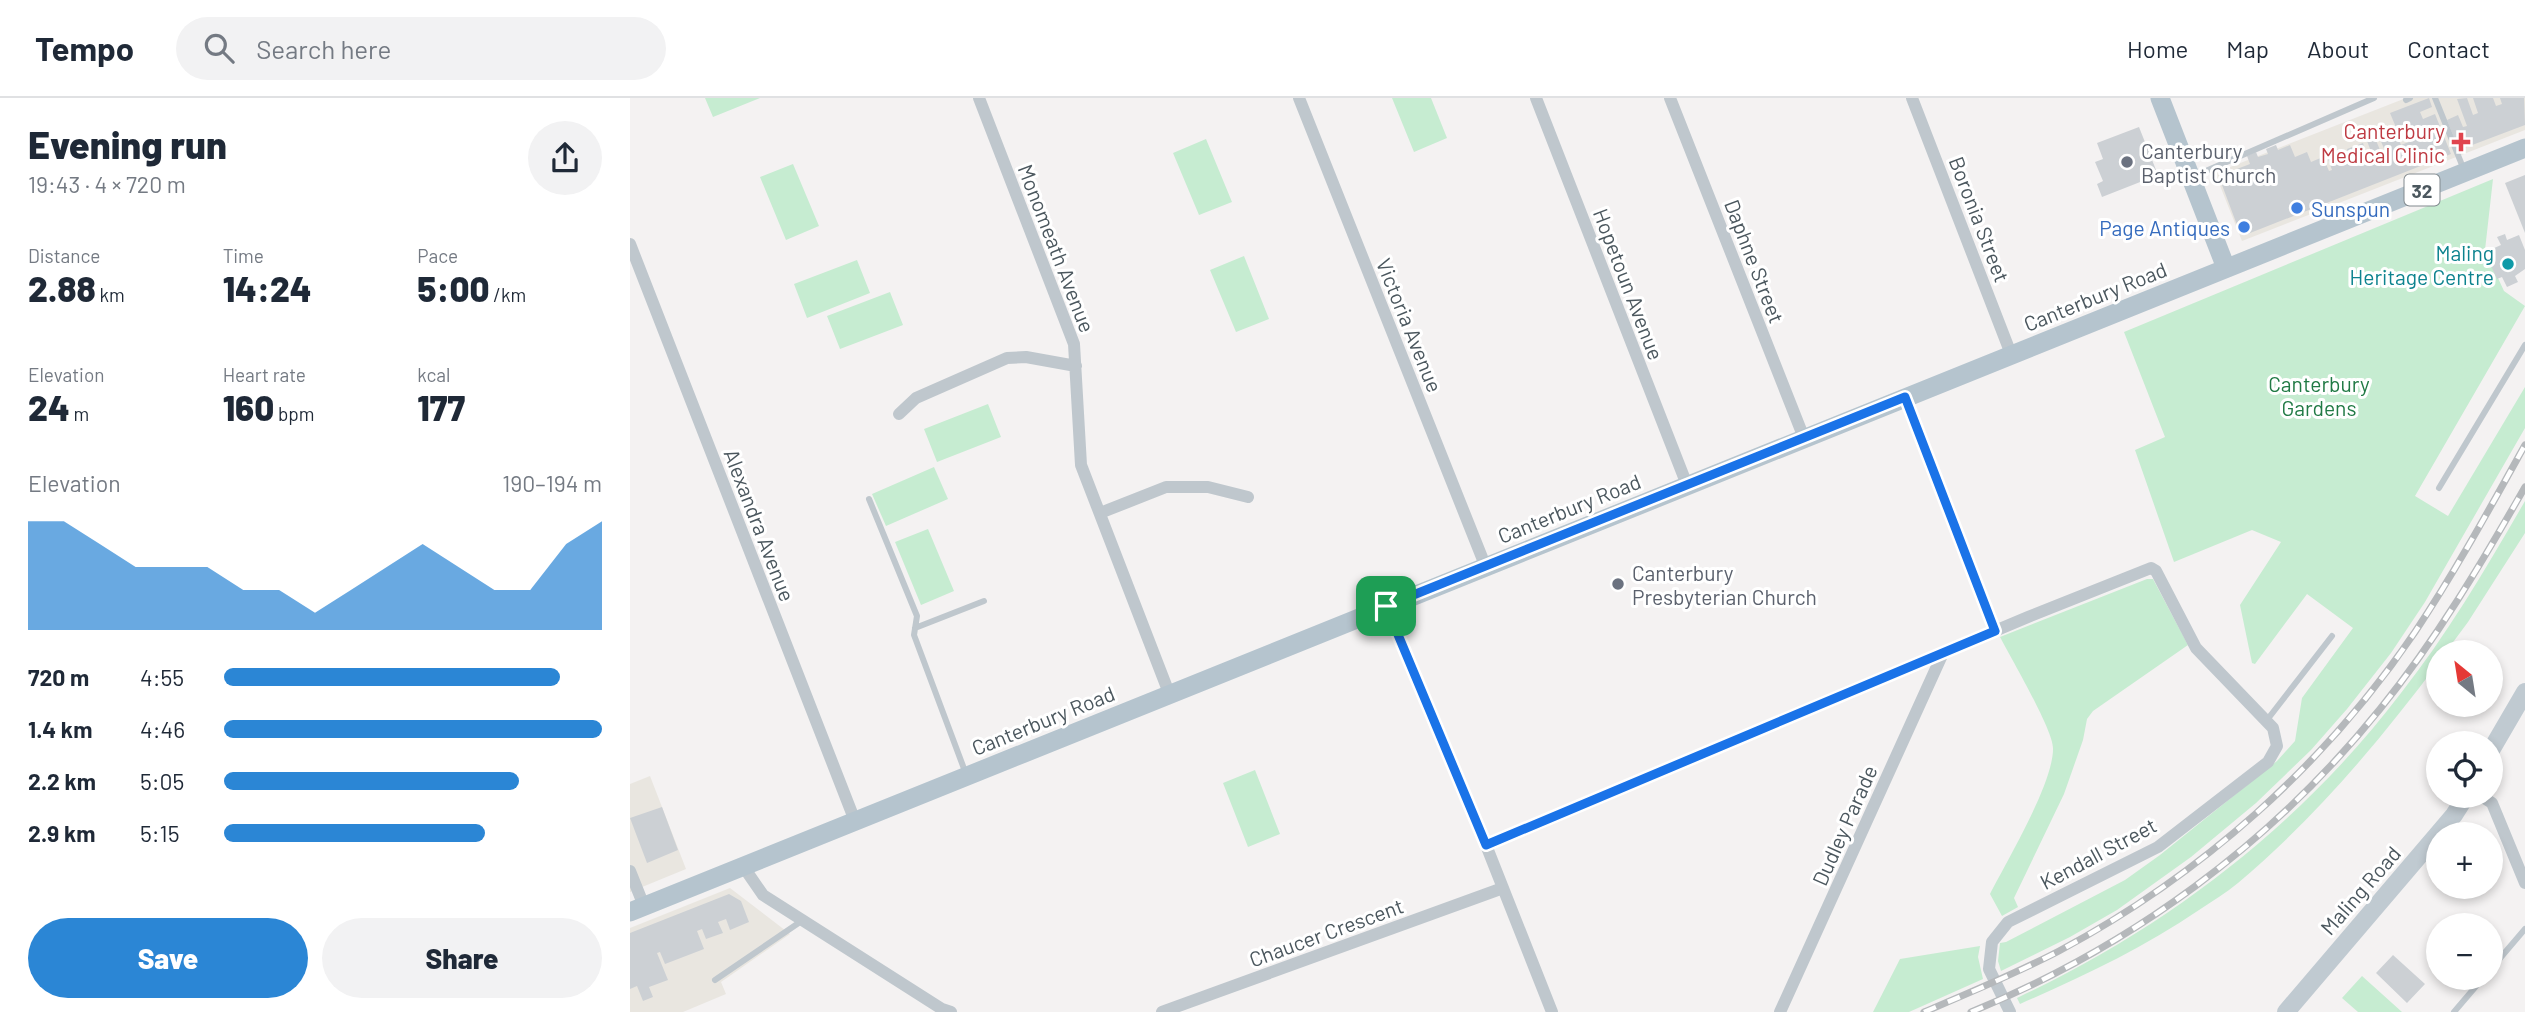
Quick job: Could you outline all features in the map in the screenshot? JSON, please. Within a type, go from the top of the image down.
[{"type":"main road","points":[[2160,98],[2226,268]]},
{"type":"main road","name":"Canterbury Road","points":[[637,909],[2525,148]]},
{"type":"street","name":"Monomeath Avenue","points":[[979,98],[1074,344],[1081,465],[1169,693]]},
{"type":"street","name":"Victoria Avenue","points":[[1299,98],[1485,565]]},
{"type":"street","name":"Hopetoun Avenue","points":[[1536,98],[1687,485]]},
{"type":"street","name":"Daphne Street","points":[[1671,98],[1804,438]]},
{"type":"street","name":"Boronia Street","points":[[1912,98],[2011,354]]},
{"type":"street","name":"Alexandra Avenue","points":[[630,244],[855,821]]},
{"type":"street","points":[[898,414],[916,398],[1007,358],[1026,358],[1076,366]]},
{"type":"street","points":[[1905,397],[1995,631]]},
{"type":"street","points":[[1100,513],[1166,487],[1208,486],[1248,497]]},
{"type":"street","points":[[1486,845],[2151,568],[2156,571],[2196,648],[2267,720]]},
{"type":"street","points":[[1386,606],[1486,845],[1552,1012]]},
{"type":"street","name":"Dudley Parade","points":[[1780,1012],[1943,653]]},
{"type":"street","points":[[2502,731],[2525,692]]},
{"type":"street","name":"Kendall Street","points":[[2010,1012],[1989,969],[1992,942],[2008,922],[2158,847],[2268,762],[2277,746],[2273,728],[2267,720]]},
{"type":"street","name":"Maling Road","points":[[2286,1012],[2458,808]]},
{"type":"street","points":[[2494,808],[2525,883]]},
{"type":"street","points":[[743,866],[763,895],[944,1011]]},
{"type":"street","points":[[630,871],[637,909]]},
{"type":"street","name":"Chaucer Crescent","points":[[1162,1012],[1503,888]]},
{"type":"lane","points":[[2190,177],[2374,98]]},
{"type":"lane","points":[[2435,98],[2465,172]]},
{"type":"lane","points":[[2440,488],[2525,345]]},
{"type":"lane","points":[[869,499],[917,616],[914,635],[967,775]]},
{"type":"lane","points":[[915,628],[984,601]]},
{"type":"lane","points":[[2267,720],[2332,636]]},
{"type":"lane","points":[[715,980],[803,920]]},
{"type":"lane","points":[[2503,955],[2525,929]]},
{"type":"lane","points":[[2454,1012],[2473,990]]},
{"type":"shaded area","points":[[2406,98],[2525,98],[2525,130],[2242,241],[2215,173]]},
{"type":"shaded area","points":[[650,776],[686,869],[630,892],[630,784]]},
{"type":"shaded area","points":[[730,888],[790,934],[721,982],[726,994],[683,1012],[630,1012],[630,928]]},
{"type":"green space","points":[[705,98],[760,98],[713,117]]},
{"type":"green space","points":[[1392,98],[1431,98],[1447,138],[1414,152]]},
{"type":"green space","points":[[1206,139],[1232,202],[1199,215],[1173,153]]},
{"type":"green space","points":[[793,164],[819,226],[786,240],[760,177]]},
{"type":"green space","name":"Canterbury Gardens","points":[[2493,179],[2485,250],[2504,291],[2525,306],[2415,496],[2448,516],[2525,387],[2525,428],[2425,602],[2391,653],[2347,709],[2311,750],[2256,803],[2191,857],[2117,910],[2001,971],[1998,961],[2000,943],[2125,880],[2277,761],[2295,741],[2302,698],[2353,628],[2307,594],[2255,664],[2252,663],[2240,605],[2281,542],[2252,530],[2174,562],[2135,450],[2165,437],[2124,332]]},
{"type":"green space","points":[[1244,256],[1269,319],[1236,332],[1210,270]]},
{"type":"green space","points":[[857,260],[870,293],[807,318],[794,284]]},
{"type":"green space","points":[[890,292],[903,325],[840,349],[827,316]]},
{"type":"green space","points":[[988,404],[1001,437],[937,462],[924,429]]},
{"type":"green space","points":[[934,467],[948,499],[886,526],[872,494]]},
{"type":"green space","points":[[2525,501],[2525,533],[2455,640],[2440,640],[2466,599]]},
{"type":"green space","points":[[928,529],[954,591],[921,605],[895,542]]},
{"type":"green space","points":[[2147,579],[2153,579],[2188,645],[2093,711],[2087,719],[2083,740],[2064,794],[2014,898],[2018,907],[2002,916],[1990,894],[2038,800],[2046,781],[2053,748],[2039,711],[2000,637]]},
{"type":"green space","points":[[2426,659],[2426,678],[2369,751],[2293,832],[2233,887],[2156,937],[2020,1004],[2017,998],[2072,970],[2178,906],[2275,829],[2362,741]]},
{"type":"green space","points":[[1255,770],[1280,834],[1248,847],[1223,783]]},
{"type":"green space","points":[[1980,946],[1978,957],[1983,979],[1909,1012],[1873,1012],[1900,959]]},
{"type":"green space","points":[[2362,976],[2402,1012],[2358,1012],[2342,998]]},
{"type":"building","points":[[2429,98],[2432,107],[2420,112],[2423,119],[2435,114],[2451,154],[2245,235],[2240,233],[2222,185],[2241,178],[2237,169],[2250,164],[2247,156],[2256,152],[2258,157],[2268,154],[2266,149],[2276,145],[2278,150],[2290,145],[2295,157],[2307,152],[2311,162],[2323,157],[2329,171],[2332,170],[2327,156],[2343,150],[2348,163],[2351,163],[2347,149],[2363,143],[2367,155],[2372,154],[2367,141],[2375,138],[2380,150],[2386,153],[2379,137],[2395,131],[2401,145],[2409,142],[2406,134],[2400,137],[2390,113]]},
{"type":"building","points":[[2467,98],[2473,115],[2478,113],[2473,98],[2493,98],[2496,106],[2502,104],[2500,98],[2524,98],[2525,125],[2459,150],[2447,120],[2458,115],[2463,127],[2467,126],[2457,99]]},
{"type":"building","points":[[2139,127],[2158,175],[2102,197],[2097,184],[2103,181],[2095,162],[2103,159],[2097,143]]},
{"type":"building","points":[[2525,175],[2525,233],[2505,183]]},
{"type":"building","name":"Maling Heritage Centre","points":[[2505,234],[2507,240],[2519,235],[2525,250],[2525,269],[2515,276],[2518,282],[2507,287],[2502,277],[2497,279],[2488,259],[2492,249],[2501,245],[2497,237]]},
{"type":"building","points":[[662,807],[678,850],[647,863],[630,818]]},
{"type":"building","points":[[729,894],[741,901],[749,922],[730,930],[726,919],[718,922],[723,933],[706,939],[702,929],[697,931],[704,949],[665,964],[660,952],[657,953],[668,980],[649,987],[653,997],[643,1001],[637,986],[630,989],[630,933]]},
{"type":"building","points":[[2393,955],[2425,984],[2407,1003],[2376,973]]},
{"type":"railway","points":[[1924,1012],[2059,951],[2111,921],[2210,852],[2300,772],[2341,728],[2415,632],[2472,540],[2525,445]]},
{"type":"railway","points":[[1971,1012],[2030,986],[2142,923],[2245,847],[2293,804],[2338,758],[2401,683],[2457,601],[2525,487]]},
{"type":"place","name":"Canterbury Medical Clinic","points":[[2461,142]]},
{"type":"place","name":"Canterbury Baptist Church","points":[[2127,162]]},
{"type":"place","name":"Sunspun","points":[[2297,208]]},
{"type":"place","name":"Page Antiques","points":[[2244,227]]},
{"type":"place","name":"Maling Heritage Centre","points":[[2508,264]]},
{"type":"place","name":"Canterbury Presbyterian Church","points":[[1618,584]]},
{"type":"route","points":[[1905,397],[1995,631],[1486,845],[1386,606],[1905,397]]}]
